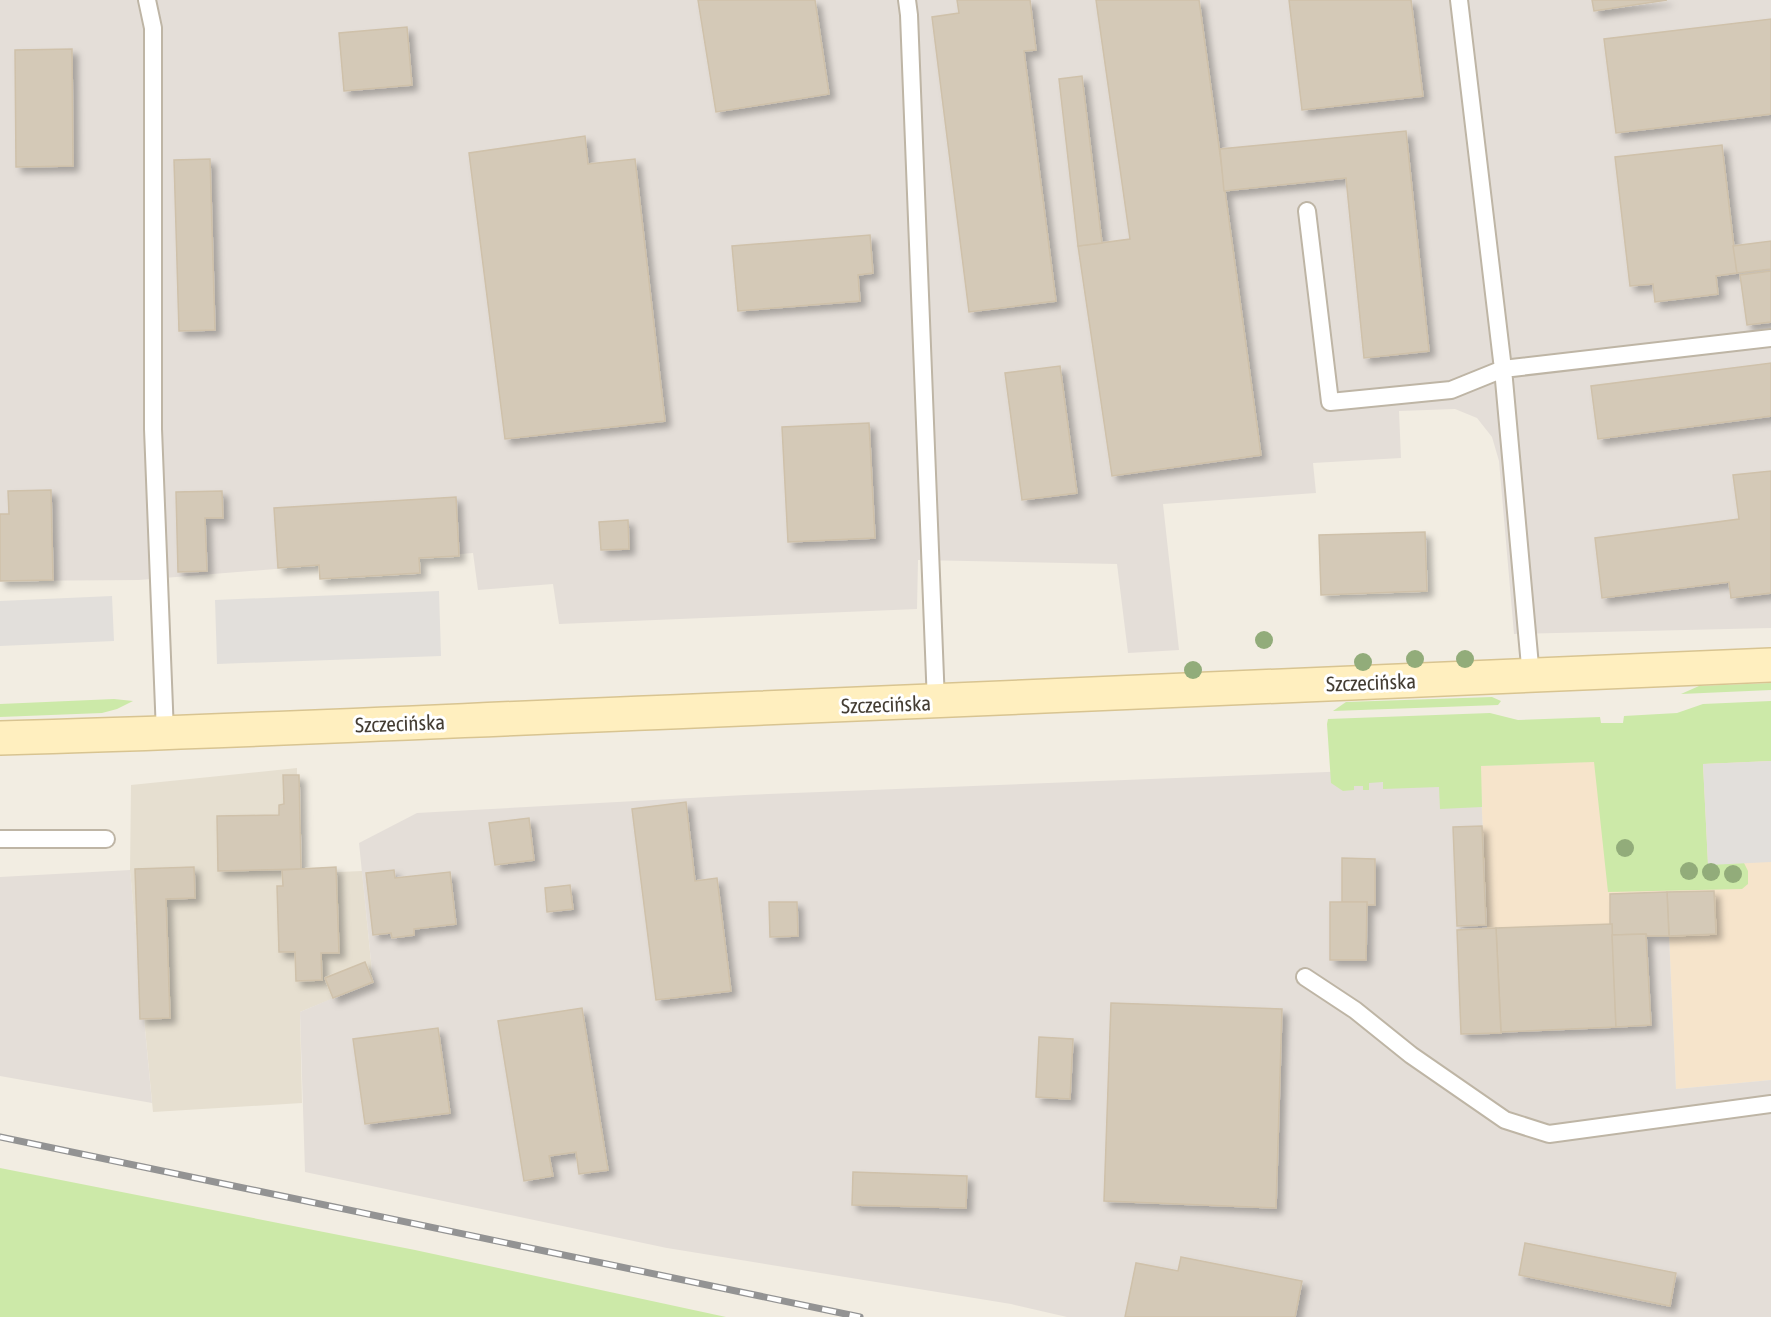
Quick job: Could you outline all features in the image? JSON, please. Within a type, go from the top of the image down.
[{"type":"street","name":"Szczecińska","points":[[0,738],[936,703],[1771,665]]},
{"type":"lane","points":[[147,0],[153,28],[153,429],[165,733]]},
{"type":"lane","points":[[907,0],[936,703]]},
{"type":"lane","points":[[1459,0],[1503,369],[1531,677]]},
{"type":"lane","points":[[1307,210],[1330,402],[1451,390],[1503,369],[1771,338]]},
{"type":"lane","points":[[0,839],[106,838]]},
{"type":"lane","points":[[1305,977],[1355,1010],[1412,1055],[1505,1120],[1549,1134],[1771,1104]]},
{"type":"shaded area","points":[[0,0],[1771,0],[1771,628],[1514,634],[1499,461],[1492,437],[1477,418],[1455,409],[1399,411],[1401,458],[1313,463],[1316,493],[1163,504],[1179,650],[1128,653],[1117,564],[918,560],[917,609],[559,624],[553,584],[478,590],[473,553],[139,580],[0,581]]},
{"type":"shaded area","points":[[439,591],[441,656],[217,664],[215,600]]},
{"type":"shaded area","points":[[112,596],[114,641],[0,646],[0,601]]},
{"type":"shaded area","points":[[1771,755],[1771,1080],[1676,1089],[1669,936],[1610,924],[1487,928],[1480,766]]},
{"type":"shaded area","points":[[1771,761],[1771,862],[1708,865],[1703,764]]},
{"type":"shaded area","points":[[1480,766],[1487,928],[1610,924],[1610,894],[1667,892],[1676,1089],[1771,1080],[1771,1317],[1067,1317],[1011,1304],[667,1248],[305,1172],[300,1012],[373,981],[359,843],[417,813],[745,795]]},
{"type":"shaded area","points":[[297,768],[296,874],[362,871],[373,982],[300,1012],[302,1103],[153,1112],[130,871],[131,785]]},
{"type":"shaded area","points":[[130,870],[152,1103],[0,1076],[0,877]]},
{"type":"green space","points":[[1771,683],[1771,690],[1681,694],[1699,686]]},
{"type":"green space","points":[[1492,697],[1501,701],[1498,705],[1333,711],[1346,702]]},
{"type":"green space","points":[[114,699],[133,701],[102,713],[0,717],[0,704]]},
{"type":"green space","points":[[1771,701],[1771,761],[1703,764],[1708,864],[1744,863],[1748,871],[1748,884],[1742,889],[1608,892],[1594,762],[1481,766],[1482,807],[1440,809],[1439,787],[1383,789],[1383,782],[1369,783],[1369,790],[1363,790],[1363,786],[1354,786],[1354,790],[1343,791],[1331,783],[1328,719],[1490,713],[1518,720],[1600,717],[1601,723],[1623,723],[1624,716],[1677,713],[1703,704]]},
{"type":"green space","points":[[0,1168],[415,1250],[726,1317],[0,1317]]},
{"type":"building","points":[[698,0],[815,0],[829,94],[716,112]]},
{"type":"building","points":[[957,0],[1030,0],[1036,50],[1024,51],[1056,301],[969,312],[932,17],[959,13]]},
{"type":"building","points":[[1096,0],[1199,0],[1261,455],[1112,476],[1078,246],[1130,239]]},
{"type":"building","points":[[1289,0],[1411,0],[1423,96],[1302,110]]},
{"type":"building","points":[[1592,0],[1667,0],[1594,11]]},
{"type":"building","points":[[1771,19],[1771,114],[1616,133],[1604,39]]},
{"type":"building","points":[[407,27],[412,85],[344,91],[339,33]]},
{"type":"building","points":[[72,49],[73,166],[16,167],[15,50]]},
{"type":"building","points":[[1082,76],[1102,243],[1078,246],[1059,79]]},
{"type":"building","points":[[1406,131],[1429,351],[1364,358],[1346,178],[1224,191],[1220,149]]},
{"type":"building","points":[[585,136],[588,164],[635,159],[665,421],[505,439],[469,153]]},
{"type":"building","points":[[1722,145],[1737,273],[1716,276],[1718,294],[1655,302],[1653,284],[1630,286],[1615,157]]},
{"type":"building","points":[[210,159],[215,330],[179,331],[174,160]]},
{"type":"building","points":[[870,235],[873,273],[858,275],[860,301],[738,311],[732,246]]},
{"type":"building","points":[[1771,241],[1771,269],[1737,273],[1733,246]]},
{"type":"building","points":[[1771,271],[1771,322],[1747,325],[1740,275]]},
{"type":"building","points":[[1771,363],[1771,416],[1598,439],[1591,386]]},
{"type":"building","points":[[1060,366],[1077,493],[1022,500],[1005,373]]},
{"type":"building","points":[[869,423],[875,538],[788,542],[782,427]]},
{"type":"building","points":[[1771,471],[1771,593],[1731,598],[1729,582],[1602,598],[1595,538],[1739,519],[1733,475]]},
{"type":"building","points":[[51,490],[53,580],[0,581],[0,514],[9,514],[8,491]]},
{"type":"building","points":[[222,491],[223,518],[205,518],[207,571],[178,572],[176,492]]},
{"type":"building","points":[[456,497],[459,556],[419,558],[420,573],[320,579],[319,565],[278,568],[274,508]]},
{"type":"building","points":[[628,520],[629,549],[601,550],[599,522]]},
{"type":"building","points":[[1425,532],[1427,591],[1321,595],[1319,535]]},
{"type":"building","points":[[283,775],[299,775],[301,869],[218,871],[217,816],[279,815],[279,805],[284,804]]},
{"type":"building","points":[[686,802],[695,881],[717,878],[731,991],[656,1000],[632,809]]},
{"type":"building","points":[[529,818],[534,860],[495,865],[489,823]]},
{"type":"building","points":[[1482,826],[1486,925],[1457,926],[1453,827]]},
{"type":"building","points":[[1342,858],[1375,859],[1375,905],[1367,905],[1367,902],[1342,902]]},
{"type":"building","points":[[194,867],[195,898],[166,899],[170,1018],[140,1019],[135,869]]},
{"type":"building","points":[[336,867],[339,953],[321,953],[322,980],[296,981],[295,952],[279,952],[277,886],[283,886],[282,870]]},
{"type":"building","points":[[394,870],[395,878],[450,872],[456,924],[414,929],[414,935],[392,938],[391,933],[373,935],[366,873]]},
{"type":"building","points":[[570,885],[573,909],[547,912],[545,888]]},
{"type":"building","points":[[1714,891],[1716,934],[1669,936],[1667,892]]},
{"type":"building","points":[[1667,892],[1669,936],[1612,935],[1610,894]]},
{"type":"building","points":[[769,902],[797,902],[798,936],[770,937]]},
{"type":"building","points":[[1330,902],[1367,902],[1366,960],[1330,960]]},
{"type":"building","points":[[1612,924],[1616,1027],[1501,1032],[1496,928]]},
{"type":"building","points":[[1496,928],[1501,1033],[1461,1034],[1457,930]]},
{"type":"building","points":[[1646,934],[1651,1025],[1616,1027],[1612,935]]},
{"type":"building","points":[[365,962],[373,982],[333,998],[325,978]]},
{"type":"building","points":[[1111,1003],[1282,1009],[1276,1208],[1104,1201]]},
{"type":"building","points":[[582,1008],[608,1170],[579,1174],[576,1152],[549,1156],[553,1176],[524,1181],[498,1021]]},
{"type":"building","points":[[438,1028],[450,1113],[365,1124],[353,1039]]},
{"type":"building","points":[[1039,1037],[1073,1039],[1070,1099],[1036,1097]]},
{"type":"building","points":[[853,1172],[967,1176],[966,1208],[852,1205]]},
{"type":"building","points":[[1525,1243],[1676,1273],[1670,1306],[1519,1275]]},
{"type":"building","points":[[1181,1257],[1302,1281],[1295,1317],[1125,1317],[1136,1263],[1178,1271]]},
{"type":"railway","points":[[0,1137],[860,1317]]}]
